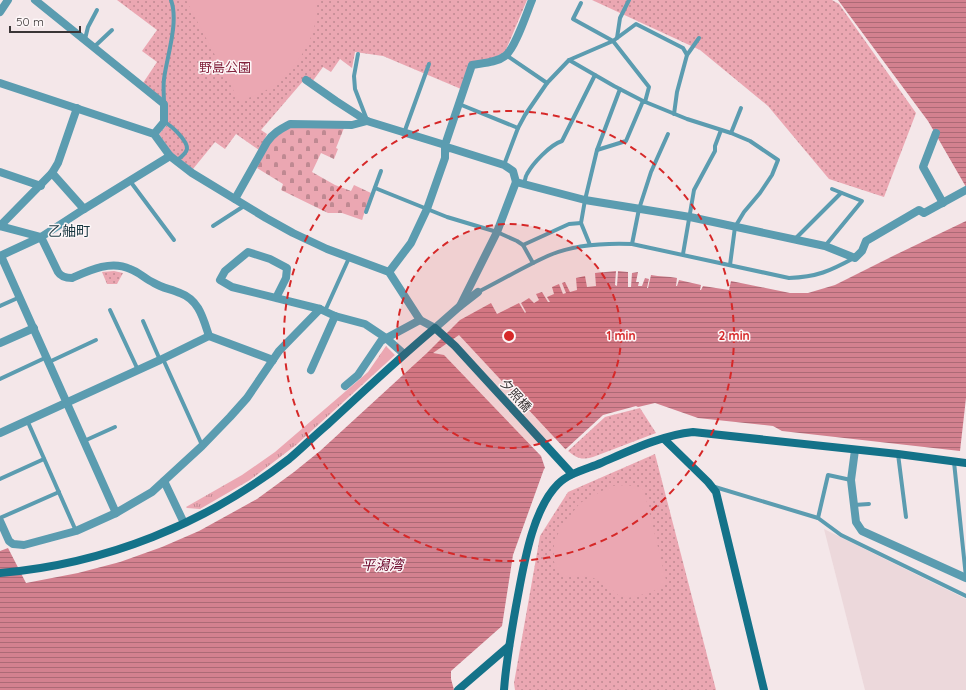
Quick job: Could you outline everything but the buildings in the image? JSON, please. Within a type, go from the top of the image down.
[{"type":"street","points":[[0,12],[8,0]]},
{"type":"street","points":[[35,0],[164,104],[164,122],[154,134]]},
{"type":"street","points":[[389,272],[411,242],[427,209],[445,158],[445,147],[472,65],[490,62],[506,55],[521,28],[532,0]]},
{"type":"street","points":[[306,80],[367,120],[445,147],[504,165],[513,171],[520,183],[585,200],[690,218],[826,246],[855,258],[862,251],[866,241],[877,234],[919,210],[924,213],[966,190]]},
{"type":"street","points":[[0,83],[154,134],[173,159],[244,206],[293,233],[349,258],[389,272],[420,320],[435,328]]},
{"type":"street","points":[[0,226],[41,186],[52,173],[58,163],[77,108]]},
{"type":"street","points":[[235,200],[267,142],[273,134],[290,124],[352,125],[363,123],[367,120]]},
{"type":"street","points":[[936,133],[924,168],[943,203]]},
{"type":"street","points":[[116,513],[48,359],[0,256],[41,237],[129,181],[173,159]]},
{"type":"street","points":[[0,172],[41,186]]},
{"type":"street","points":[[52,173],[84,209]]},
{"type":"street","points":[[460,306],[520,183]]},
{"type":"street","points":[[0,226],[41,237],[61,276],[72,278],[102,266],[121,266],[130,269],[154,284],[179,292],[195,303],[200,310],[209,336]]},
{"type":"street","points":[[276,298],[286,278],[287,268],[270,259],[248,252],[225,271],[220,280],[232,288],[323,310],[335,316],[365,324],[386,338],[404,354]]},
{"type":"street","points":[[0,572],[42,568],[87,558],[151,538],[184,524],[240,493],[290,458],[404,354],[478,292]]},
{"type":"street","points":[[0,521],[9,541],[18,545],[76,531],[116,513],[152,492],[202,446],[247,398],[279,351],[323,310]]},
{"type":"street","points":[[311,370],[335,316]]},
{"type":"street","points":[[345,386],[358,376],[381,341],[420,320]]},
{"type":"street","points":[[0,343],[34,328]]},
{"type":"street","name":"夕照橋","points":[[435,328],[455,346],[572,474]]},
{"type":"street","points":[[0,433],[209,336],[273,360]]},
{"type":"street","points":[[504,690],[509,646],[525,558],[532,533],[549,496],[558,484],[572,474],[664,438],[693,432],[898,454],[966,463]]},
{"type":"street","points":[[664,438],[716,492],[764,690]]},
{"type":"street","points":[[855,450],[851,480],[856,522],[862,531],[966,578]]},
{"type":"street","points":[[164,481],[184,524]]},
{"type":"street","points":[[458,690],[509,646]]},
{"type":"lane","points":[[164,104],[164,80],[171,45],[174,8],[172,0]]},
{"type":"lane","points":[[615,39],[620,18],[628,0]]},
{"type":"lane","points":[[581,3],[573,19],[615,39],[648,87],[644,101],[626,141],[597,150]]},
{"type":"lane","points":[[85,40],[88,27],[97,10]]},
{"type":"lane","points":[[504,165],[518,128],[525,115],[547,83],[569,60],[615,39],[636,24],[683,48],[687,55]]},
{"type":"lane","points":[[94,48],[112,30]]},
{"type":"lane","points":[[674,114],[687,55],[699,38]]},
{"type":"lane","points":[[358,54],[354,76],[354,89],[367,120]]},
{"type":"lane","points":[[506,55],[547,83]]},
{"type":"lane","points":[[569,60],[644,101],[674,114],[750,141],[778,160],[772,175],[760,194],[744,212],[736,227],[730,265]]},
{"type":"lane","points":[[404,133],[429,64]]},
{"type":"lane","points":[[520,183],[543,154],[556,143],[562,141],[595,75]]},
{"type":"lane","points":[[590,245],[581,223],[585,200],[597,150],[620,89]]},
{"type":"lane","points":[[459,104],[518,128]]},
{"type":"lane","points":[[731,133],[741,108]]},
{"type":"lane","points":[[164,122],[169,124],[187,143],[186,152],[173,159]]},
{"type":"lane","points":[[682,254],[690,218],[694,190],[715,151],[715,146],[721,130]]},
{"type":"lane","points":[[632,244],[639,209],[651,172],[668,134]]},
{"type":"lane","points":[[366,212],[381,171]]},
{"type":"lane","points":[[129,181],[174,240]]},
{"type":"lane","points":[[375,188],[427,209],[517,240],[523,245],[533,263]]},
{"type":"lane","points":[[826,246],[862,201],[832,189]]},
{"type":"lane","points":[[794,240],[841,193]]},
{"type":"lane","points":[[213,226],[244,206]]},
{"type":"lane","points":[[523,245],[569,224],[581,223]]},
{"type":"lane","points":[[478,292],[551,255],[590,245],[614,243],[632,244],[789,278],[812,276],[830,270],[855,258]]},
{"type":"lane","points":[[323,310],[349,258]]},
{"type":"lane","points":[[0,306],[20,297]]},
{"type":"lane","points":[[110,310],[138,370]]},
{"type":"lane","points":[[143,321],[202,446]]},
{"type":"lane","points":[[0,379],[96,340]]},
{"type":"lane","points":[[27,420],[76,531]]},
{"type":"lane","points":[[84,441],[115,427]]},
{"type":"lane","points":[[898,454],[906,517]]},
{"type":"lane","points":[[0,479],[44,459]]},
{"type":"lane","points":[[954,461],[966,578]]},
{"type":"lane","points":[[818,518],[828,475],[851,480]]},
{"type":"lane","points":[[712,487],[818,518],[841,535],[966,596]]},
{"type":"lane","points":[[0,518],[59,492]]},
{"type":"lane","points":[[854,505],[869,504]]},
{"type":"shaded area","points":[[824,529],[966,599],[966,690],[865,690]]},
{"type":"green space","name":"野島公園","points":[[117,0],[527,0],[505,52],[490,60],[472,62],[461,89],[383,56],[355,52],[352,68],[340,59],[331,72],[323,67],[312,82],[304,80],[261,130],[267,134],[259,150],[236,134],[225,149],[215,142],[193,169],[172,153],[159,134],[167,125],[166,101],[143,83],[157,62],[142,51],[157,30]]},
{"type":"green space","points":[[186,0],[316,0],[317,13],[315,26],[297,62],[288,72],[265,91],[239,101]]},
{"type":"green space","points":[[592,0],[832,0],[839,4],[916,113],[884,197],[829,179],[768,106],[700,50]]},
{"type":"green space","points":[[289,128],[344,128],[336,148],[338,149],[334,159],[321,153],[312,172],[335,185],[351,191],[354,185],[371,193],[362,220],[342,213],[328,213],[281,190],[283,184],[257,168],[271,140]]},
{"type":"green space","points":[[114,271],[123,273],[117,284],[107,284],[102,272]]},
{"type":"green space","points":[[386,346],[395,355],[296,445],[250,480],[200,509],[186,507],[242,475],[275,452],[368,372]]},
{"type":"green space","points":[[640,408],[656,433],[589,458],[582,459],[574,456],[568,451],[605,417]]},
{"type":"green space","points":[[655,454],[716,690],[515,690],[514,683],[540,536],[568,492]]},
{"type":"green space","points":[[626,485],[639,487],[644,490],[666,580],[660,588],[649,593],[628,598],[618,595],[605,583],[591,577],[565,576],[560,573],[554,562],[554,543],[561,527],[580,503],[611,486]]},
{"type":"water","points":[[838,0],[966,0],[966,187],[928,121]]},
{"type":"water","name":"平潟湾","points":[[966,221],[966,398],[960,451],[782,431],[773,426],[698,418],[655,403],[638,407],[636,406],[603,415],[544,469],[513,555],[502,626],[451,671],[451,679],[454,690],[0,690],[0,551],[8,548],[26,583],[78,573],[120,562],[162,547],[199,531],[257,499],[294,472],[320,451],[427,353],[460,320],[491,303],[497,314],[519,303],[525,313],[526,312],[521,303],[529,298],[534,303],[539,300],[536,294],[542,292],[548,302],[550,302],[547,297],[554,294],[552,287],[559,284],[563,294],[566,293],[562,283],[565,282],[570,292],[577,290],[576,278],[585,276],[587,287],[596,286],[595,273],[616,271],[615,285],[617,286],[618,271],[628,272],[628,287],[631,287],[632,273],[638,272],[636,282],[639,282],[638,286],[642,286],[645,278],[649,279],[647,288],[651,275],[677,278],[676,286],[679,280],[701,285],[700,290],[703,286],[729,290],[731,281],[790,293],[808,293],[835,285]]},
{"type":"pier","points":[[459,335],[567,451],[546,471],[541,456],[444,355],[433,353]]},
{"type":"district","name":"乙舳町","points":[[69,231]]}]
